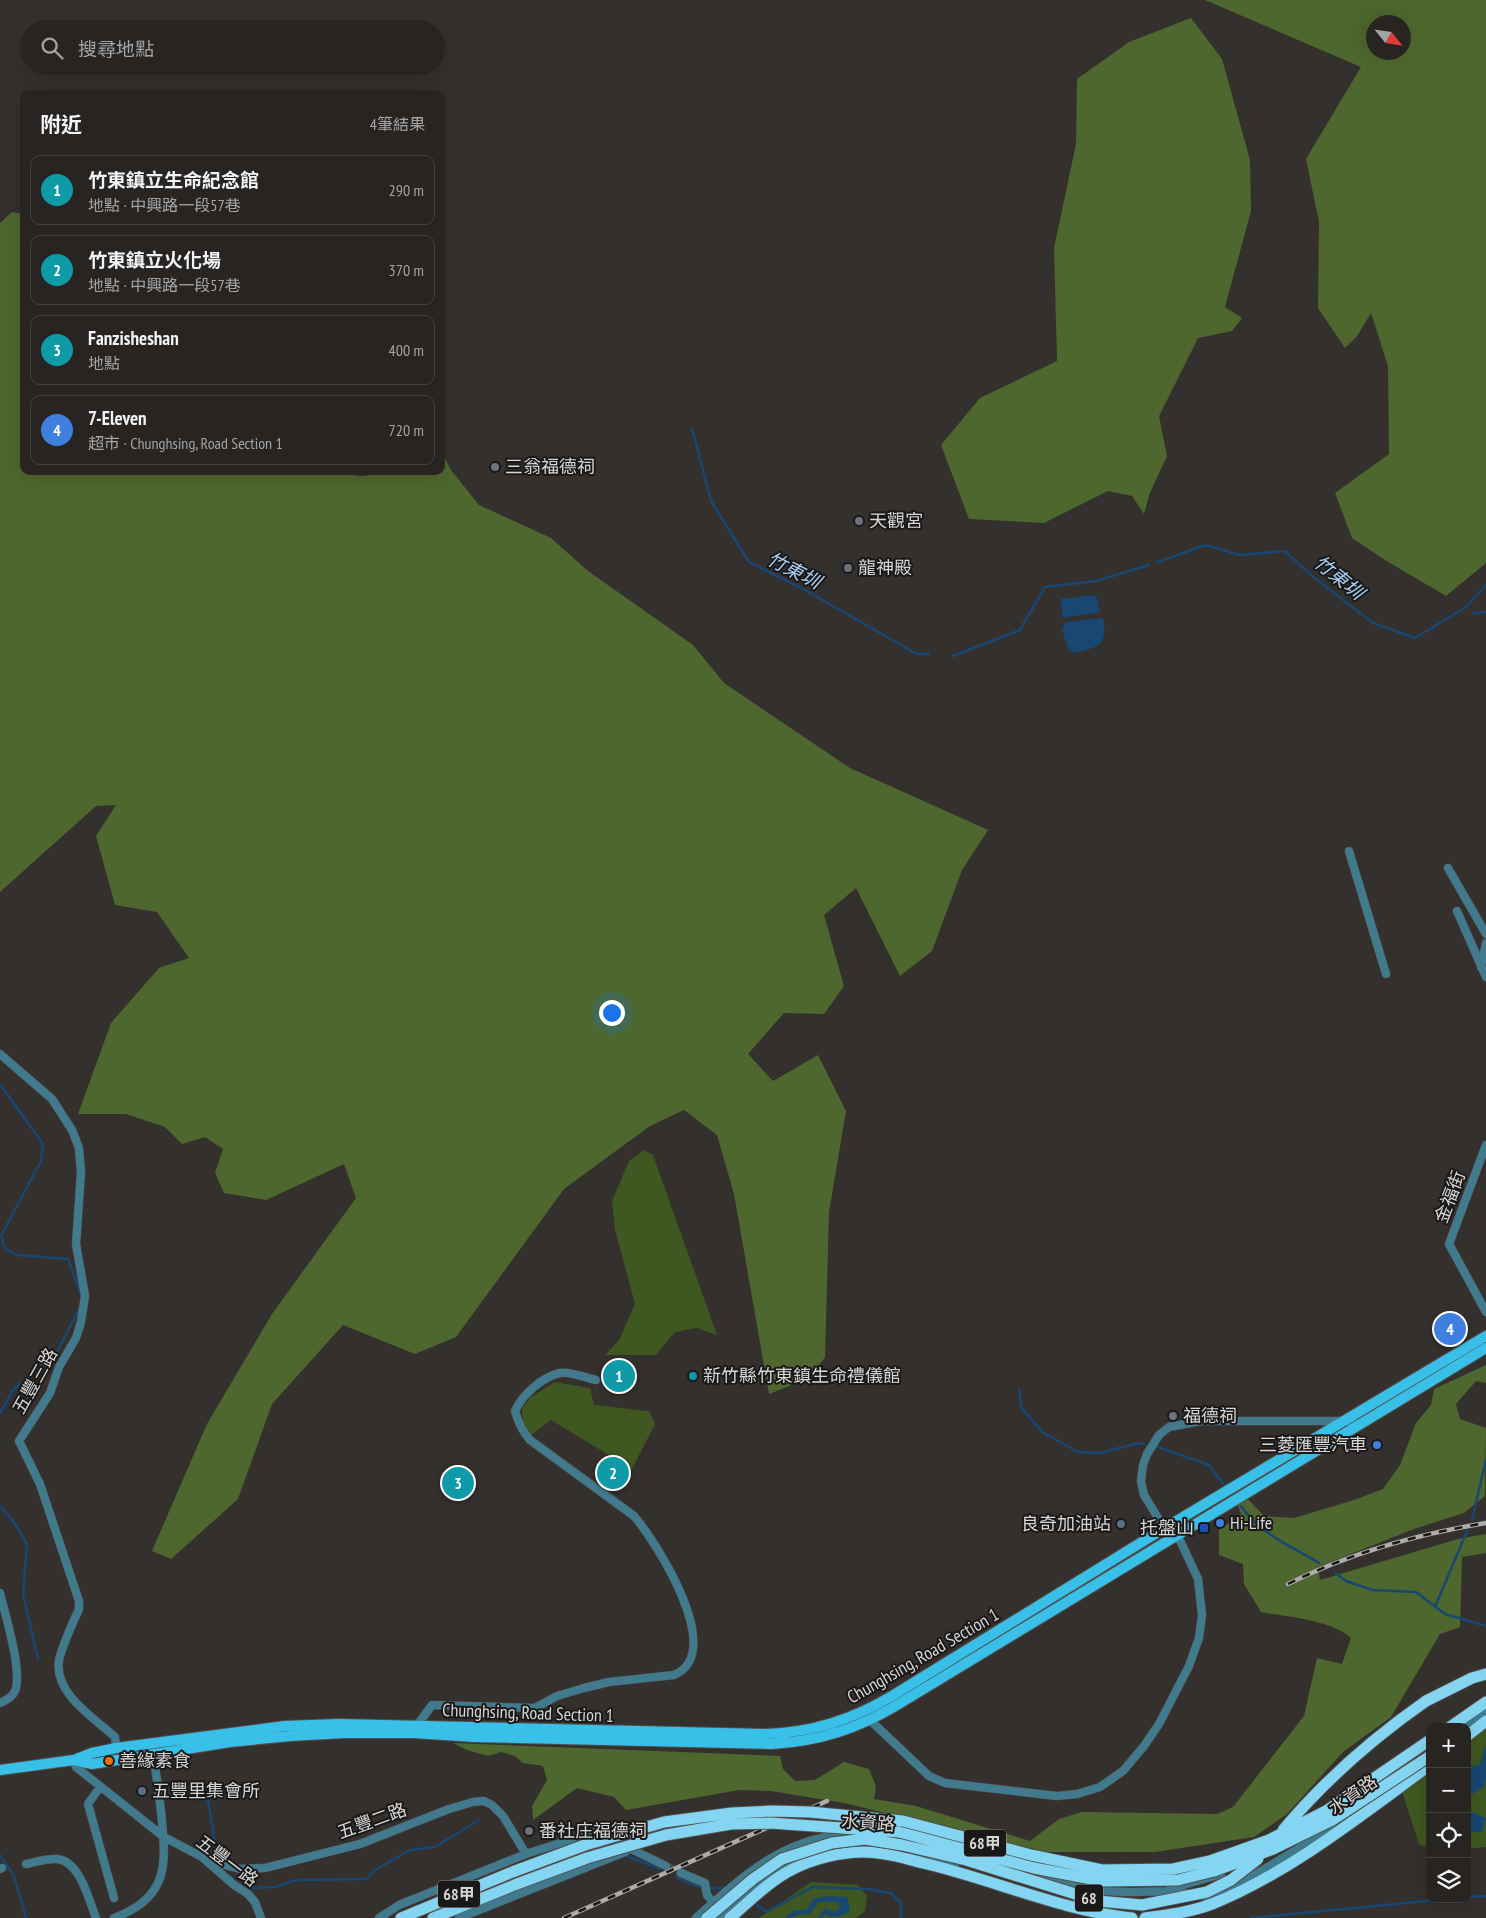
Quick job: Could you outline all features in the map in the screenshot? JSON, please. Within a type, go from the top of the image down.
[{"type":"highway","name":"68","points":[[708,1918],[753,1879],[782,1859],[832,1843],[865,1839],[902,1845],[966,1860],[1098,1900],[1142,1905],[1208,1892],[1231,1880],[1262,1855],[1333,1776],[1380,1733],[1426,1701],[1472,1678],[1486,1674]]},
{"type":"highway","points":[[1456,1723],[1486,1702]]},
{"type":"highway","points":[[1471,1729],[1486,1720]]},
{"type":"highway","points":[[1471,1733],[1486,1720]]},
{"type":"highway","name":"68甲","points":[[401,1918],[515,1871],[585,1845],[664,1822],[732,1813],[810,1812],[903,1821],[1031,1855],[1102,1870],[1173,1869],[1210,1861],[1269,1840],[1326,1812],[1426,1743]]},
{"type":"highway","name":"68甲","points":[[433,1918],[587,1858],[666,1835],[731,1824],[770,1823],[899,1832],[1026,1865],[1102,1881],[1178,1880],[1214,1871],[1274,1850],[1334,1819],[1426,1759]]},
{"type":"highway","points":[[1145,1918],[1190,1910],[1211,1904],[1238,1892],[1327,1838],[1426,1768]]},
{"type":"highway","name":"68","points":[[725,1917],[793,1869],[833,1856],[864,1852],[899,1857],[961,1872],[1097,1913],[1132,1918]]},
{"type":"main road","name":"Chunghsing, Road Section 1","points":[[153,1750],[176,1740],[285,1726],[339,1724],[415,1729],[767,1734],[796,1733],[821,1728],[866,1712],[1168,1526],[1486,1336]]},
{"type":"main road","name":"Chunghsing, Road Section 1","points":[[415,1729],[475,1737],[772,1744],[802,1742],[826,1737],[871,1721],[1486,1348]]},
{"type":"main road","points":[[0,1770],[74,1760],[92,1752],[116,1748],[153,1750]]},
{"type":"main road","points":[[74,1760],[92,1764],[153,1750]]},
{"type":"street","points":[[1349,851],[1386,974]]},
{"type":"street","points":[[1448,868],[1486,934]]},
{"type":"street","points":[[1457,911],[1486,977]]},
{"type":"street","points":[[1481,967],[1486,943]]},
{"type":"street","name":"五豐三路","points":[[0,1054],[52,1099],[72,1130],[79,1148],[81,1173],[76,1244],[85,1296],[81,1322],[72,1344],[59,1367],[50,1393],[19,1441],[40,1484],[79,1602],[60,1657],[60,1677],[66,1690],[76,1702],[115,1737],[116,1748]]},
{"type":"street","name":"金福街","points":[[1486,1145],[1449,1244],[1486,1312]]},
{"type":"street","points":[[415,1729],[432,1705],[535,1708],[557,1696],[584,1688],[610,1682],[674,1675],[683,1671],[690,1662],[695,1639],[676,1582],[644,1528],[634,1516],[530,1440],[518,1422],[515,1410],[520,1399],[546,1380],[560,1373],[596,1380]]},
{"type":"street","points":[[871,1721],[930,1776],[945,1784],[1057,1796],[1077,1794],[1100,1787],[1123,1771],[1158,1724],[1189,1666],[1199,1638],[1202,1597],[1198,1580],[1177,1534],[1160,1522],[1144,1495],[1141,1481],[1147,1454],[1152,1443],[1169,1427],[1201,1422],[1345,1421],[1359,1424]]},
{"type":"street","points":[[0,1593],[12,1637],[17,1676],[16,1690],[10,1698],[0,1702]]},
{"type":"street","points":[[1471,1724],[1486,1713]]},
{"type":"street","points":[[114,1918],[140,1906],[157,1888],[164,1868],[164,1837],[153,1750]]},
{"type":"street","name":"水資路","points":[[696,1918],[767,1859],[794,1845],[831,1836],[858,1834],[898,1839],[1099,1890],[1120,1892],[1166,1891],[1210,1897],[1236,1886],[1356,1813],[1426,1759]]},
{"type":"street","name":"五豐一路","points":[[74,1760],[76,1767],[164,1837],[202,1856],[234,1886],[248,1894],[255,1902],[261,1918]]},
{"type":"street","points":[[100,1787],[88,1804],[114,1898]]},
{"type":"street","name":"五豐二路","points":[[202,1856],[240,1869],[265,1868],[360,1844],[449,1809],[479,1802],[492,1805],[503,1816],[526,1854]]},
{"type":"street","points":[[379,1918],[399,1905],[526,1854],[616,1825],[626,1828],[631,1842],[629,1848]]},
{"type":"street","points":[[458,1918],[629,1848],[666,1866]]},
{"type":"street","name":"水資路","points":[[725,1917],[758,1885],[788,1864],[833,1850],[858,1848],[896,1852],[1059,1881]]},
{"type":"street","name":"水資路","points":[[1166,1891],[1290,1852]]},
{"type":"street","points":[[26,1864],[57,1859],[69,1864],[79,1877],[96,1918]]},
{"type":"street","points":[[681,1872],[705,1883],[707,1895],[725,1917]]},
{"type":"green space","points":[[1205,0],[1486,0],[1486,563],[1446,596],[1352,538],[1335,493],[1389,454],[1388,366],[1371,313],[1357,336],[1345,348],[1318,308],[1319,222],[1306,159],[1361,67]]},
{"type":"green space","points":[[1191,18],[1222,59],[1250,160],[1251,211],[1225,307],[1242,318],[1232,331],[1198,338],[1159,416],[1167,456],[1149,495],[1144,514],[1132,496],[1108,491],[1044,523],[969,519],[941,445],[980,398],[1057,361],[1054,248],[1076,144],[1077,79],[1129,42]]},
{"type":"green space","points":[[12,212],[20,213],[20,475],[445,475],[445,458],[451,470],[479,505],[551,538],[588,571],[693,645],[724,683],[850,768],[988,830],[962,870],[932,951],[900,976],[856,888],[824,915],[844,986],[824,1014],[784,1013],[748,1054],[773,1081],[818,1055],[846,1111],[829,1212],[825,1357],[810,1378],[769,1394],[734,1194],[717,1135],[684,1110],[650,1126],[564,1189],[456,1337],[415,1354],[343,1325],[272,1404],[238,1499],[171,1559],[152,1551],[207,1424],[272,1314],[356,1198],[344,1164],[266,1200],[224,1193],[215,1173],[223,1149],[205,1137],[182,1144],[165,1127],[126,1114],[78,1114],[111,1023],[159,968],[189,958],[157,912],[115,905],[96,836],[116,805],[96,806],[0,892],[0,223]]},
{"type":"green space","points":[[644,1150],[653,1155],[717,1335],[697,1328],[675,1332],[656,1355],[605,1355],[619,1340],[635,1304],[615,1230],[612,1201],[629,1161]]},
{"type":"green space","points":[[1486,1365],[1486,1383],[1476,1381],[1456,1404],[1460,1419],[1486,1428],[1485,1496],[1464,1513],[1414,1529],[1318,1567],[1320,1580],[1458,1539],[1486,1534],[1486,1553],[1462,1557],[1460,1627],[1440,1634],[1391,1717],[1343,1752],[1287,1814],[1254,1837],[1155,1852],[1047,1852],[844,1803],[771,1791],[739,1790],[626,1810],[614,1797],[577,1788],[533,1820],[532,1806],[547,1780],[543,1766],[523,1763],[515,1756],[501,1752],[488,1756],[467,1750],[453,1743],[780,1756],[783,1769],[795,1781],[815,1780],[844,1762],[869,1769],[876,1786],[874,1799],[916,1806],[1030,1841],[1059,1819],[1082,1812],[1217,1814],[1233,1807],[1304,1716],[1317,1658],[1342,1664],[1351,1638],[1321,1623],[1261,1612],[1244,1584],[1243,1564],[1219,1555],[1219,1530],[1241,1514],[1237,1503],[1247,1498],[1264,1516],[1294,1518],[1383,1489],[1400,1465],[1416,1423],[1431,1405],[1434,1389]]},
{"type":"green space","points":[[555,1382],[590,1388],[594,1405],[649,1411],[655,1424],[632,1469],[551,1420],[531,1435],[523,1422],[522,1408],[531,1397]]},
{"type":"green space","points":[[1486,1727],[1486,1847],[1471,1849],[1471,1768],[1471,1738]]},
{"type":"green space","points":[[1426,1773],[1426,1847],[1419,1844],[1402,1792]]},
{"type":"green space","points":[[811,1882],[858,1885],[867,1896],[865,1911],[856,1918],[759,1918]]},
{"type":"water","points":[[1096,595],[1100,612],[1063,618],[1060,599]]},
{"type":"water","points":[[1103,618],[1104,635],[1099,644],[1095,647],[1073,653],[1068,650],[1062,629],[1066,622]]},
{"type":"water","points":[[1486,1745],[1486,1779],[1484,1787],[1471,1795],[1471,1767],[1480,1764]]},
{"type":"water","points":[[1471,1812],[1486,1818],[1482,1832],[1471,1832]]},
{"type":"water","points":[[828,1896],[847,1897],[850,1911],[840,1916],[834,1917],[824,1914],[822,1918],[818,1918],[825,1908],[835,1912],[840,1907],[838,1902],[818,1902],[810,1914],[785,1918],[793,1911],[807,1909],[813,1899]]},
{"type":"waterway","name":"竹東圳","points":[[692,428],[711,501],[749,562],[805,590],[917,654],[929,654]]},
{"type":"waterway","name":"竹東圳","points":[[1158,562],[1205,545],[1241,555],[1285,551],[1312,576],[1373,623],[1415,638],[1466,607],[1486,585]]},
{"type":"waterway","name":"竹東圳","points":[[953,656],[1020,630],[1045,587],[1096,581],[1149,565]]},
{"type":"waterway","points":[[1474,613],[1486,612]]},
{"type":"waterway","points":[[0,1084],[43,1144],[41,1161],[1,1236],[5,1249],[17,1255],[68,1259],[82,1297]]},
{"type":"waterway","points":[[57,1352],[80,1307]]},
{"type":"waterway","points":[[0,1413],[14,1389],[50,1358]]},
{"type":"waterway","points":[[1019,1390],[1021,1407],[1042,1432],[1078,1452],[1100,1453],[1139,1443],[1144,1444]]},
{"type":"waterway","points":[[1158,1447],[1209,1465],[1224,1485]]},
{"type":"waterway","points":[[1472,1520],[1486,1460]]},
{"type":"waterway","points":[[0,1506],[14,1522],[27,1544],[23,1594],[38,1659]]},
{"type":"waterway","points":[[1241,1506],[1267,1532],[1319,1563]]},
{"type":"waterway","points":[[1435,1607],[1467,1531]]},
{"type":"waterway","points":[[1335,1573],[1346,1581],[1372,1590],[1416,1592],[1445,1614],[1486,1626]]},
{"type":"waterway","points":[[174,1793],[208,1800],[215,1842],[219,1851]]},
{"type":"waterway","points":[[230,1875],[234,1881],[249,1888],[276,1887],[296,1880],[367,1879],[375,1870],[410,1850],[435,1847],[479,1820]]},
{"type":"waterway","points":[[0,1855],[14,1876],[26,1918]]},
{"type":"waterway","points":[[625,1855],[660,1869]]},
{"type":"waterway","points":[[676,1877],[702,1888],[725,1888]]},
{"type":"waterway","points":[[757,1905],[766,1912],[813,1887],[867,1889],[891,1893],[901,1903],[901,1918]]},
{"type":"waterway","points":[[1471,1897],[1486,1896]]},
{"type":"waterway","points":[[1251,1918],[1426,1901]]},
{"type":"tunnel","points":[[666,1866],[681,1873]]},
{"type":"railway","points":[[1288,1584],[1336,1563],[1385,1546],[1435,1533],[1486,1523]]},
{"type":"railway","points":[[564,1918],[827,1801]]},
{"type":"place","name":"三翁福德祠","points":[[495,467]]},
{"type":"place","name":"天觀宮","points":[[859,521]]},
{"type":"place","name":"龍神殿","points":[[848,568]]},
{"type":"place","name":"7-Eleven","points":[[1450,1329]]},
{"type":"place","name":"竹東鎮立生命紀念館","points":[[619,1376]]},
{"type":"place","name":"新竹縣竹東鎮生命禮儀館","points":[[693,1376]]},
{"type":"place","name":"福德祠","points":[[1173,1416]]},
{"type":"place","name":"三菱匯豐汽車","points":[[1377,1445]]},
{"type":"place","name":"竹東鎮立火化場","points":[[613,1473]]},
{"type":"place","name":"Fanzisheshan","points":[[458,1483]]},
{"type":"place","name":"Hi-Life","points":[[1220,1523]]},
{"type":"place","name":"良奇加油站","points":[[1121,1524]]},
{"type":"place","name":"托盤山","points":[[1204,1528]]},
{"type":"place","name":"善緣素食","points":[[109,1761]]},
{"type":"place","name":"五豐里集會所","points":[[142,1791]]},
{"type":"place","name":"番社庄福德祠","points":[[529,1831]]}]
